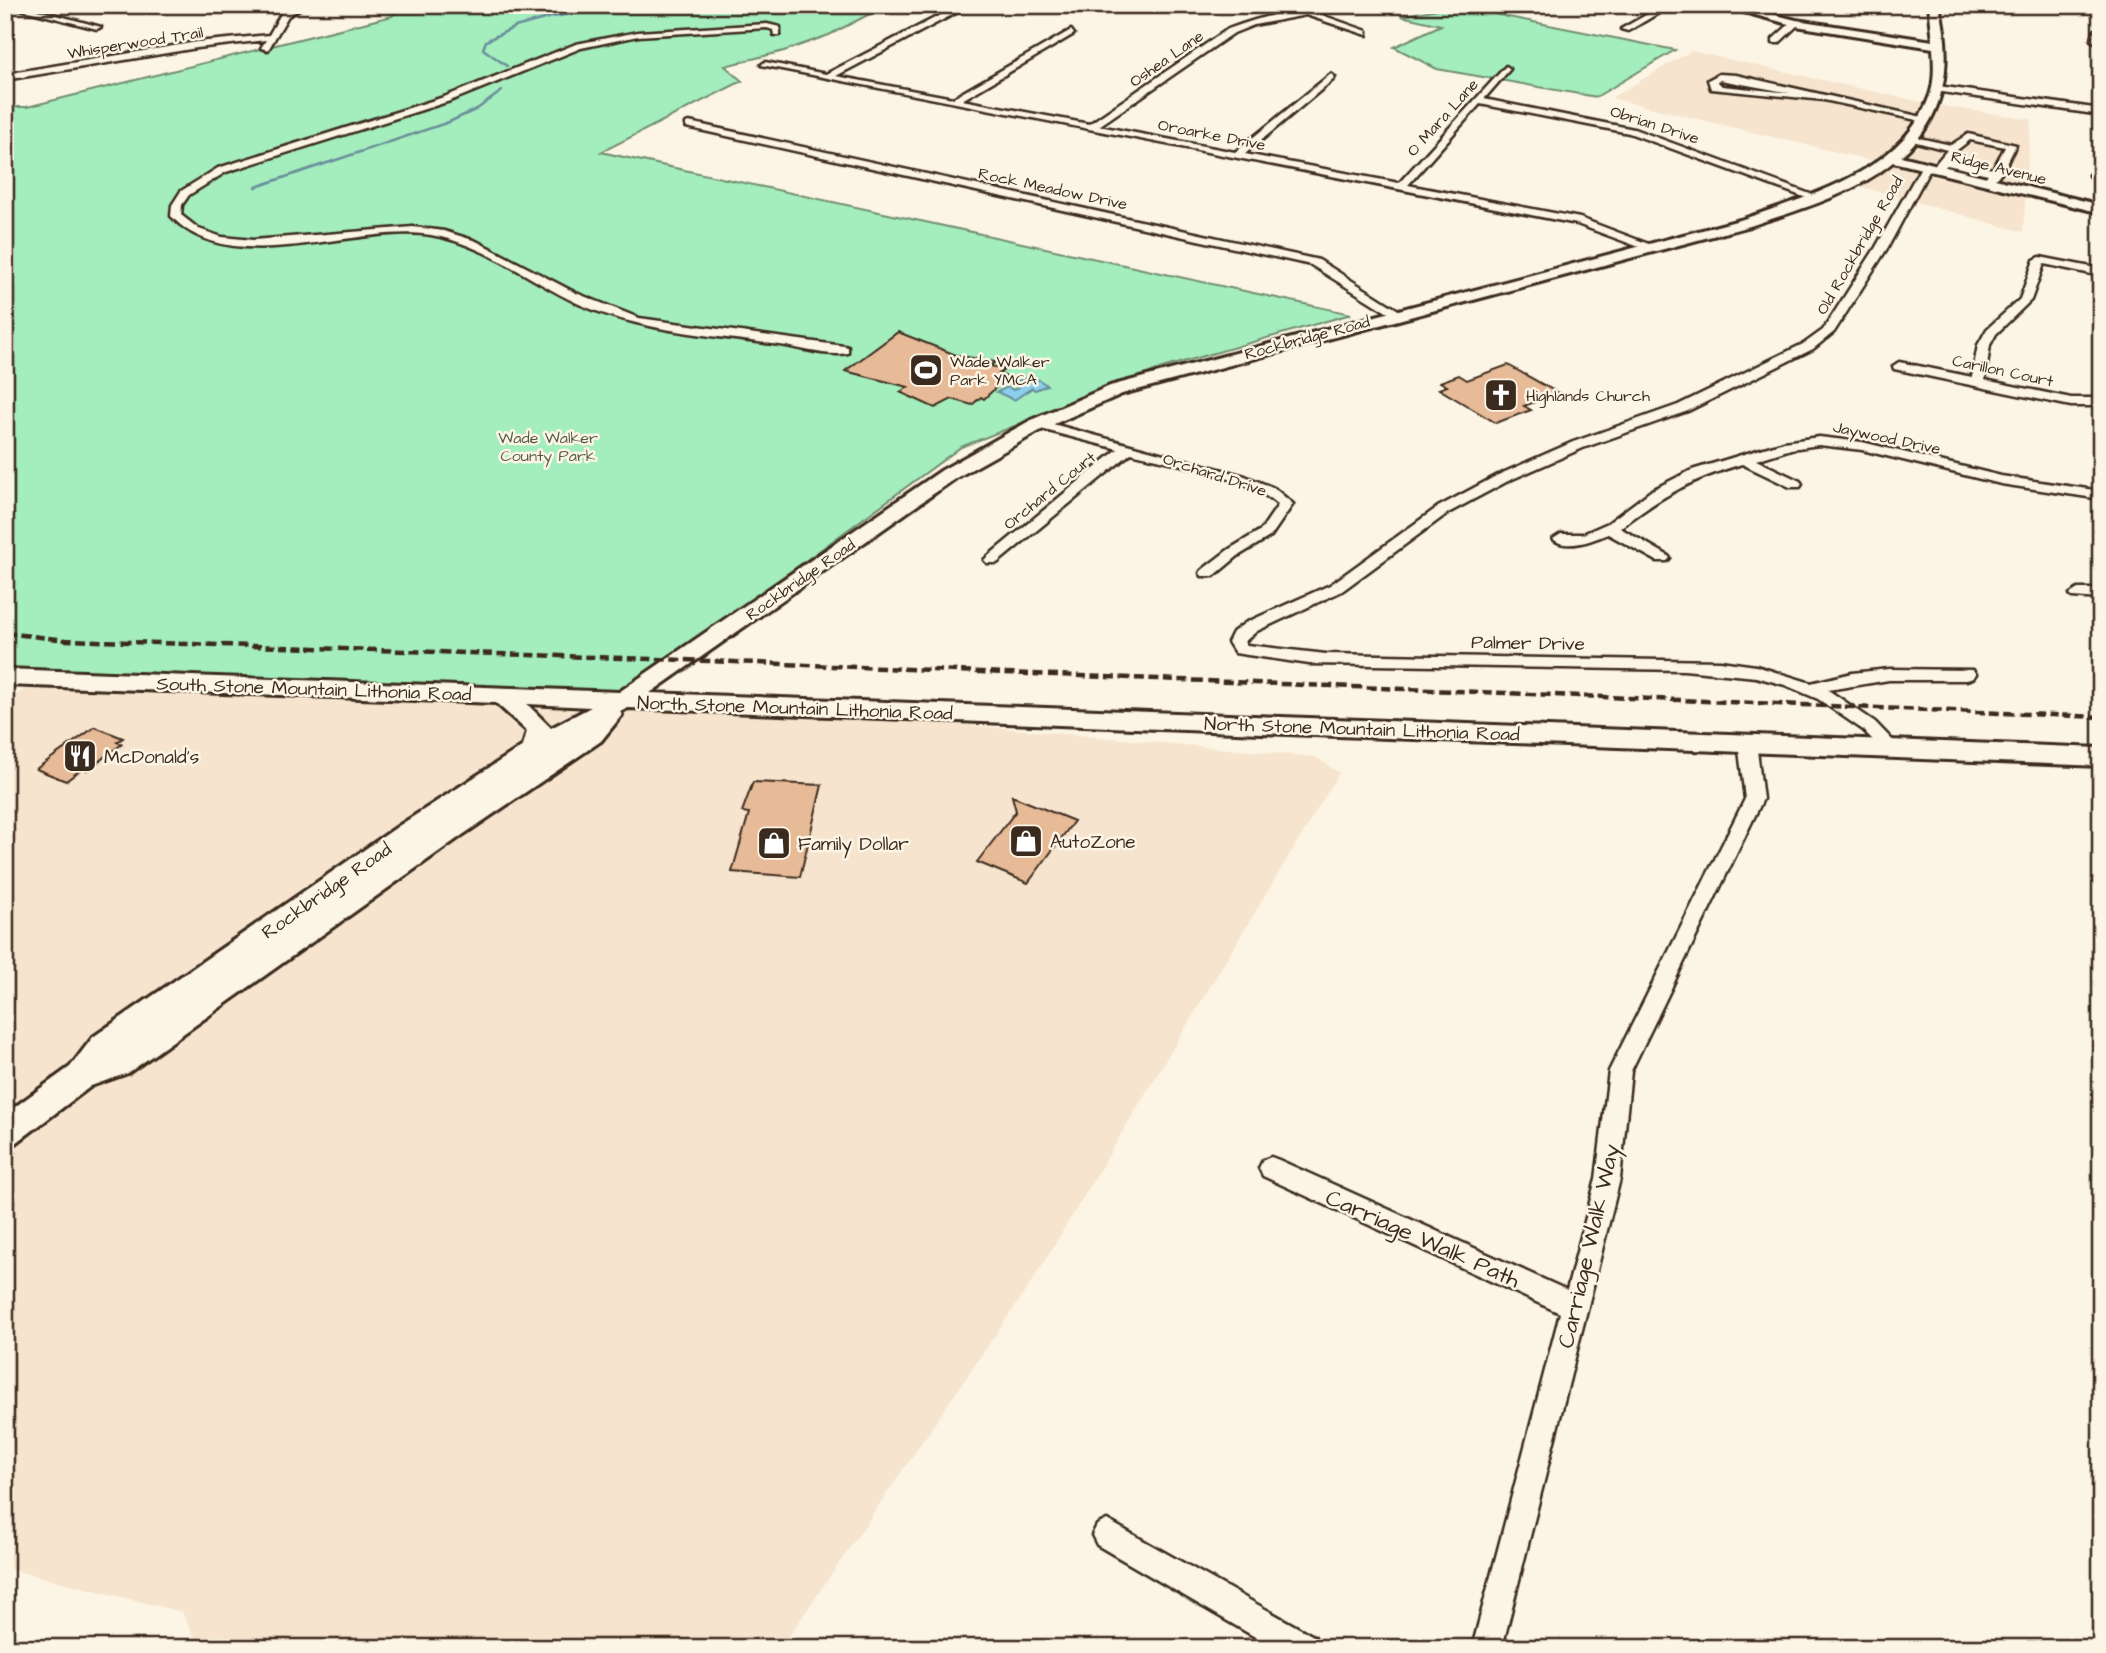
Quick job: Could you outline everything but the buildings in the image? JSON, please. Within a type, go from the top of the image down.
[{"type":"main road","points":[[1723,5],[1796,23],[1939,45]]},
{"type":"main road","name":"Rockbridge Road","points":[[5,1133],[82,1076],[104,1046],[335,883],[568,727],[622,701],[949,474],[1038,424],[1116,390],[1397,313],[1745,223],[1816,198],[1851,182],[1890,157],[1910,139],[1926,119],[1938,89],[1940,74],[1934,5]]},
{"type":"main road","name":"Ridge Avenue","points":[[1890,157],[1992,178],[2101,209]]},
{"type":"main road","name":"South Stone Mountain Lithonia Road","points":[[5,677],[622,701]]},
{"type":"main road","points":[[502,695],[539,727],[539,738],[532,752]]},
{"type":"main road","name":"Rockbridge Road","points":[[82,1076],[117,1064],[452,829],[592,735],[622,701]]},
{"type":"main road","name":"North Stone Mountain Lithonia Road","points":[[622,701],[1747,741],[2101,757]]},
{"type":"street","points":[[9,5],[97,27]]},
{"type":"street","points":[[264,50],[285,15],[302,5]]},
{"type":"street","points":[[827,77],[967,5]]},
{"type":"street","points":[[1291,5],[1364,33]]},
{"type":"street","name":"Oshea Lane","points":[[1091,127],[1231,31],[1252,23],[1343,5]]},
{"type":"street","points":[[1625,29],[1659,9],[1674,5]]},
{"type":"street","points":[[1776,41],[1796,23]]},
{"type":"street","points":[[777,33],[777,29],[767,26],[638,34],[579,46],[447,99],[222,170],[185,192],[177,205],[176,216],[189,228],[204,234],[251,243],[301,242],[376,231],[416,230],[461,238],[618,315],[637,321],[844,350]]},
{"type":"street","points":[[956,100],[1071,32]]},
{"type":"street","points":[[2098,32],[2095,40],[2101,43]]},
{"type":"street","name":"Whisperwood Trail","points":[[5,77],[197,45],[270,37]]},
{"type":"street","name":"Oroarke Drive","points":[[765,65],[1580,221],[1650,248]]},
{"type":"street","name":"O Mara Lane","points":[[1402,186],[1506,69]]},
{"type":"street","points":[[1238,155],[1331,77]]},
{"type":"street","points":[[1821,98],[1722,89],[1714,87],[1712,80],[1719,77],[1736,78],[1926,119]]},
{"type":"street","points":[[1938,89],[2101,112]]},
{"type":"street","name":"Obrian Drive","points":[[1478,101],[1631,131],[1816,198]]},
{"type":"street","points":[[2089,111],[2098,101]]},
{"type":"street","name":"Rock Meadow Drive","points":[[689,125],[1315,262],[1397,313]]},
{"type":"street","points":[[1936,166],[1968,137],[2011,145],[1992,178]]},
{"type":"street","points":[[1910,139],[1953,148]]},
{"type":"street","points":[[2101,164],[2094,175],[2101,183]]},
{"type":"street","name":"Old Rockbridge Road","points":[[1241,649],[1236,642],[1238,636],[1251,627],[1336,588],[1395,542],[1443,510],[1503,478],[1578,445],[1684,408],[1809,346],[1828,332],[1936,166]]},
{"type":"street","points":[[1978,382],[1983,345],[1991,332],[2025,300],[2040,260],[2101,273]]},
{"type":"street","name":"Carillon Court","points":[[1899,366],[2071,402],[2101,402]]},
{"type":"street","name":"Orchard Drive","points":[[1038,424],[1259,485],[1278,495],[1286,504],[1266,533],[1233,553],[1208,573]]},
{"type":"street","name":"Jaywood Drive","points":[[1561,539],[1586,538],[1608,528],[1657,493],[1683,479],[1789,445],[1819,441],[1840,442],[2001,480],[2101,495]]},
{"type":"street","name":"Orchard Court","points":[[992,560],[1128,448]]},
{"type":"street","points":[[1746,460],[1795,484]]},
{"type":"street","points":[[1608,528],[1662,558]]},
{"type":"street","points":[[2078,594],[2101,594]]},
{"type":"street","name":"Palmer Drive","points":[[1241,649],[1290,658],[1471,663],[1662,663],[1729,667],[1760,672],[1814,688],[1844,706],[1882,735],[1890,747]]},
{"type":"street","points":[[1814,688],[1843,679],[1900,671],[1967,674]]},
{"type":"street","name":"Carriage Walk Way","points":[[1487,1648],[1608,1179],[1620,1070],[1754,799],[1747,741]]},
{"type":"street","name":"Carriage Walk Path","points":[[1270,1168],[1575,1307]]},
{"type":"street","points":[[1107,1535],[1304,1648]]},
{"type":"shaded area","points":[[1691,51],[1935,105],[2031,119],[2023,232],[1848,183],[1885,164],[1611,98]]},
{"type":"shaded area","points":[[48,673],[625,693],[1316,757],[1339,773],[1035,1277],[781,1648],[200,1648],[182,1612],[5,1568],[5,703]]},
{"type":"green space","name":"Wade Walker County Park","points":[[402,5],[887,5],[829,35],[784,51],[725,66],[742,81],[601,152],[1351,314],[1162,368],[961,447],[625,693],[5,670],[5,107],[27,107],[392,16]]},
{"type":"green space","points":[[1453,6],[1675,50],[1596,97],[1437,69],[1394,47],[1441,25],[1401,16]]},
{"type":"water","points":[[588,5],[698,5],[678,10],[586,12],[548,18]]},
{"type":"water","points":[[1031,375],[1047,385],[1035,390],[1032,388],[1014,400],[997,392],[1008,387],[1013,390],[1019,387],[1012,384]]},
{"type":"waterway","points":[[507,66],[483,49],[486,41],[515,27],[548,18]]},
{"type":"waterway","points":[[256,187],[449,122],[477,109],[502,91]]},
{"type":"railway","points":[[5,633],[66,640],[684,660],[2101,717]]},
{"type":"place","name":"Wade Walker Park YMCA","points":[[926,370]]},
{"type":"place","name":"Highlands Church","points":[[1501,395]]},
{"type":"place","name":"McDonald's","points":[[80,756]]},
{"type":"place","name":"AutoZone","points":[[1026,841]]},
{"type":"place","name":"Family Dollar","points":[[774,843]]}]
